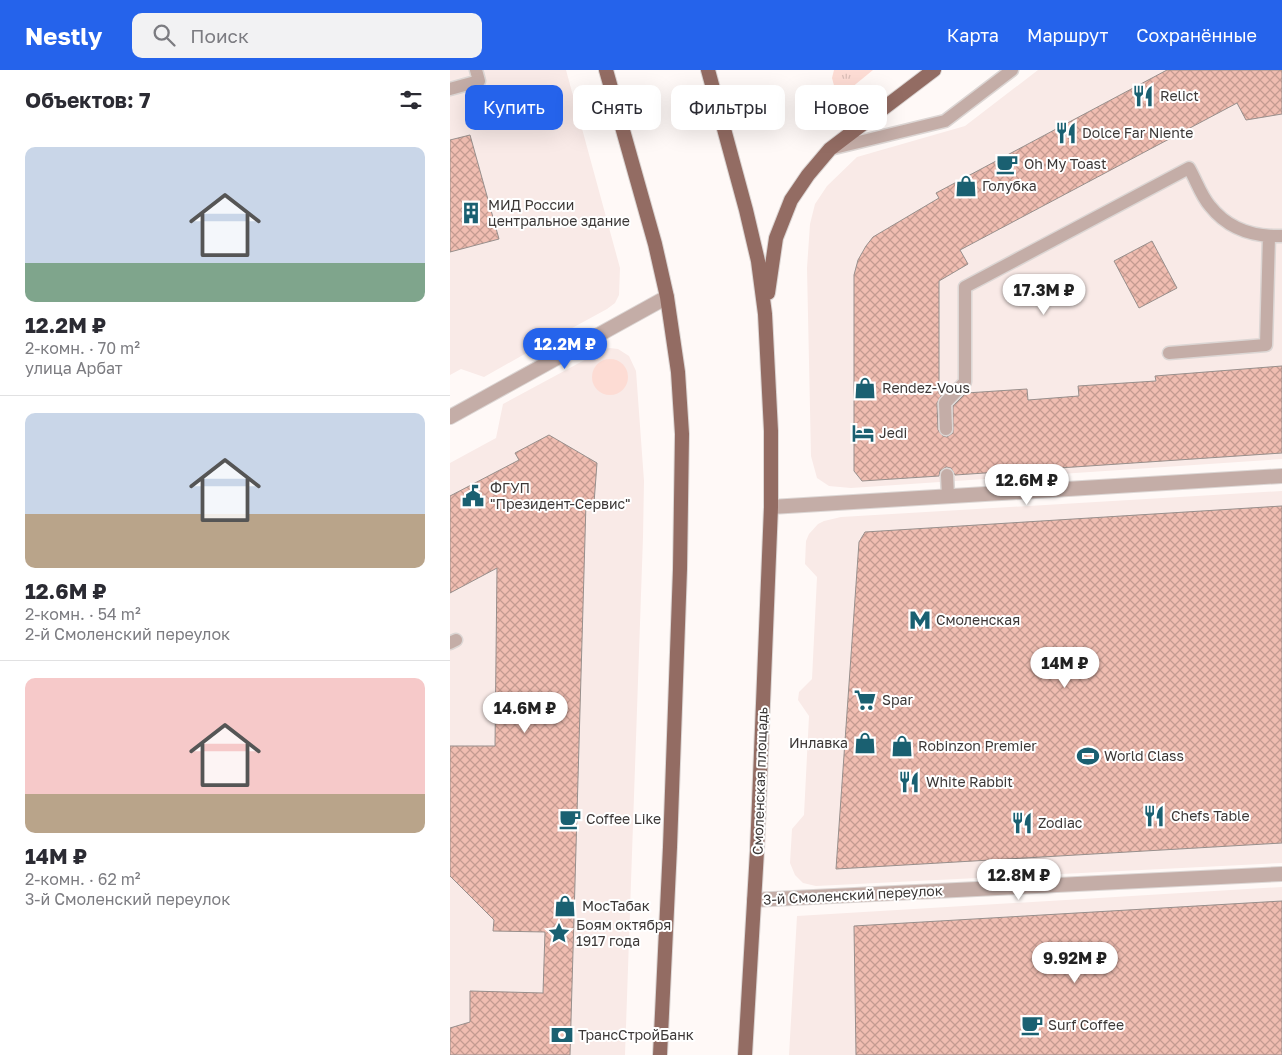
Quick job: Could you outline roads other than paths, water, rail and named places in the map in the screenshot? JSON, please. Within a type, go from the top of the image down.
[{"type":"main road","points":[[606,70],[655,244],[667,297],[678,372],[682,434],[670,847],[660,1055]]},
{"type":"main road","points":[[708,70],[758,260],[765,314]]},
{"type":"main road","points":[[765,314],[776,238],[791,200],[808,175],[830,150],[934,70]]},
{"type":"main road","name":"Смоленская площадь","points":[[745,1055],[754,900],[771,507],[771,431],[765,314]]},
{"type":"street","points":[[450,417],[667,297]]},
{"type":"street","points":[[771,507],[1282,476]]},
{"type":"street","name":"3-й Смоленский переулок","points":[[754,900],[1282,874]]},
{"type":"lane","points":[[450,89],[479,81],[476,70]]},
{"type":"lane","points":[[830,150],[945,121],[1012,70]]},
{"type":"lane","points":[[946,429],[946,403],[965,382],[965,287],[1189,168],[1209,206],[1234,228],[1269,236],[1282,236]]},
{"type":"lane","points":[[1169,353],[1266,345],[1269,236]]},
{"type":"lane","points":[[947,475],[948,496]]},
{"type":"place","name":"Relict","points":[[1143,96]]},
{"type":"place","name":"Dolce Far Niente","points":[[1066,133]]},
{"type":"place","name":"Oh My Toast","points":[[1007,164]]},
{"type":"place","name":"Голубка","points":[[966,186]]},
{"type":"place","name":"МИД России центральное здание","points":[[471,213]]},
{"type":"place","name":"Rendez-Vous","points":[[865,388]]},
{"type":"place","name":"Jedi","points":[[863,433]]},
{"type":"place","name":"ФГУП \"Президент-Сервис\"","points":[[473,496]]},
{"type":"place","name":"Смоленская","points":[[920,620]]},
{"type":"place","name":"Spar","points":[[865,700]]},
{"type":"place","name":"Инлавка","points":[[865,743]]},
{"type":"place","name":"Robinzon Premier","points":[[902,746]]},
{"type":"place","name":"World Class","points":[[1088,756]]},
{"type":"place","name":"White Rabbit","points":[[909,782]]},
{"type":"place","name":"Chefs Table","points":[[1154,816]]},
{"type":"place","name":"Coffee Like","points":[[570,819]]},
{"type":"place","name":"Zodiac","points":[[1022,823]]},
{"type":"place","name":"МосТабак","points":[[565,906]]},
{"type":"place","name":"Боям октября 1917 года","points":[[559,933]]},
{"type":"place","name":"Surf Coffee","points":[[1032,1025]]},
{"type":"place","name":"ТрансСтройБанк","points":[[562,1035]]}]
